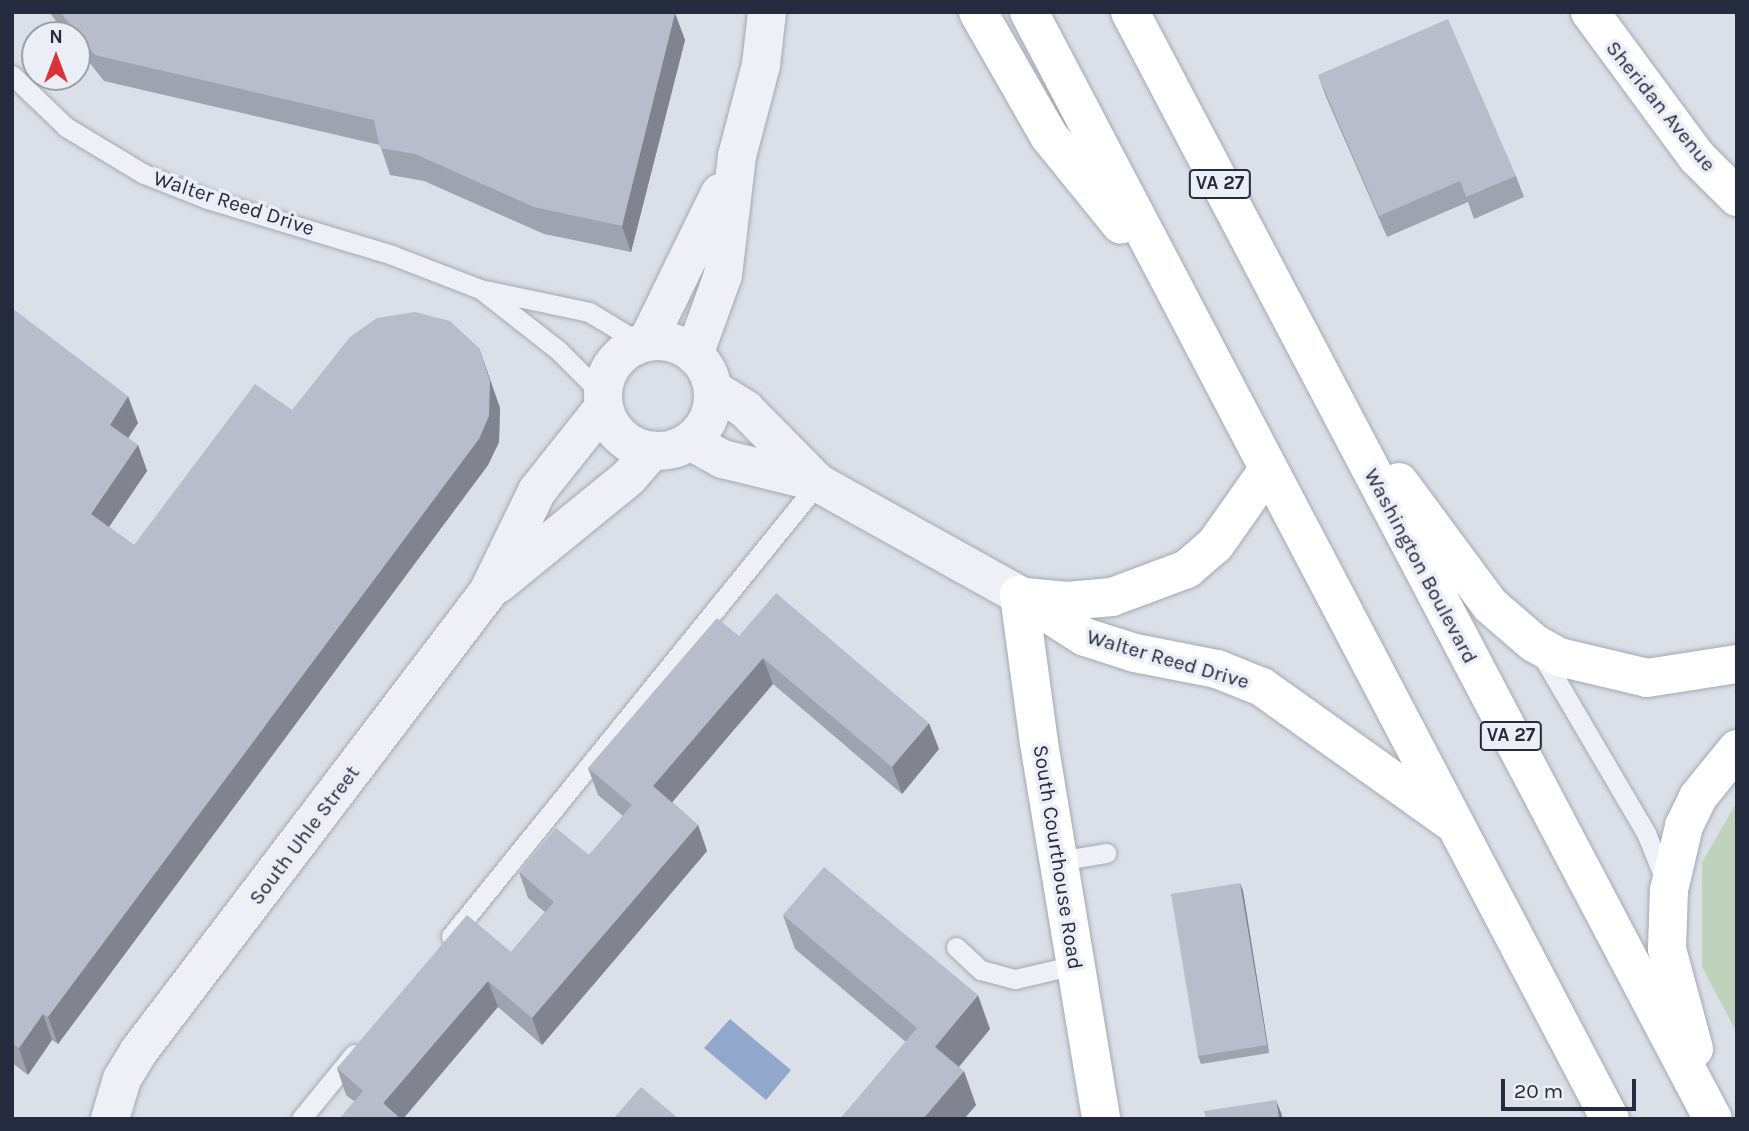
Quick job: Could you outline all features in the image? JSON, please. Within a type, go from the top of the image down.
[{"type":"main road","points":[[978,12],[1049,136],[1171,286]]},
{"type":"main road","points":[[1028,12],[1451,822],[1610,1119]]},
{"type":"main road","name":"Washington Boulevard","points":[[1130,12],[1713,1117]]},
{"type":"main road","name":"Sheridan Avenue","points":[[1590,12],[1697,157],[1737,197]]},
{"type":"main road","points":[[1310,356],[1473,585],[1534,643],[1589,667],[1633,676],[1679,676],[1737,664]]},
{"type":"main road","name":"Walter Reed Drive","points":[[1019,596],[1067,601],[1112,597],[1187,569],[1214,545],[1267,471]]},
{"type":"main road","name":"Walter Reed Drive","points":[[1019,596],[1085,637],[1135,653],[1217,669],[1262,687],[1451,822]]},
{"type":"main road","name":"South Courthouse Road","points":[[1019,596],[1058,861],[1101,1119]]},
{"type":"main road","points":[[1713,1117],[1667,949],[1669,890],[1684,826],[1698,797],[1737,749]]},
{"type":"street","points":[[694,355],[723,275],[737,156],[761,65],[767,12]]},
{"type":"street","points":[[645,343],[680,346],[694,355],[705,368],[713,389],[708,418],[690,442],[652,451],[626,442],[608,421],[603,401],[614,362],[645,343],[689,263],[737,156]]},
{"type":"street","name":"Walter Reed Drive","points":[[713,389],[746,410],[818,483]]},
{"type":"street","name":"South Uhle Street","points":[[110,1119],[122,1079],[139,1051],[488,592],[537,491],[603,401]]},
{"type":"street","name":"Walter Reed Drive","points":[[690,442],[723,459],[818,483],[1019,596]]},
{"type":"street","name":"South Uhle Street","points":[[488,592],[629,477],[652,451]]},
{"type":"lane","name":"Walter Reed Drive","points":[[12,75],[66,128],[144,174],[207,198],[381,251],[480,289],[589,312],[645,343]]},
{"type":"lane","name":"Walter Reed Drive","points":[[480,289],[558,350],[603,401]]},
{"type":"lane","points":[[442,947],[818,483]]},
{"type":"lane","points":[[1534,643],[1646,833],[1669,890]]},
{"type":"lane","points":[[1058,861],[1106,853]]},
{"type":"lane","points":[[956,947],[981,970],[1015,979],[1076,965]]},
{"type":"lane","points":[[301,1119],[372,1033]]},
{"type":"green space","points":[[1737,802],[1737,1033],[1702,967],[1702,862]]},
{"type":"water","points":[[730,1019],[791,1070],[766,1100],[704,1048]]},
{"type":"building","points":[[60,12],[675,13],[622,226],[534,207],[415,154],[380,148],[374,120],[95,55],[91,50],[91,21],[67,21]]},
{"type":"building","points":[[1448,19],[1516,176],[1466,197],[1460,181],[1379,216],[1318,75]]},
{"type":"building","points":[[12,308],[128,396],[110,425],[138,445],[91,514],[134,545],[255,384],[292,410],[350,337],[377,318],[415,312],[450,321],[479,348],[490,381],[489,416],[479,439],[48,1017],[43,1014],[19,1048],[12,1043]]},
{"type":"building","points":[[776,593],[929,723],[892,767],[763,658],[653,786],[698,825],[532,1018],[488,981],[383,1103],[401,1119],[339,1119],[363,1091],[337,1068],[467,915],[511,952],[554,902],[519,872],[556,828],[589,855],[632,805],[588,768],[717,618],[739,636]]},
{"type":"building","points":[[824,867],[978,995],[935,1047],[964,1071],[923,1119],[840,1119],[917,1028],[783,915]]},
{"type":"building","points":[[1240,883],[1267,1045],[1198,1056],[1171,894]]},
{"type":"building","points":[[641,1087],[679,1119],[613,1119]]},
{"type":"building","points":[[1276,1100],[1279,1119],[1206,1119],[1204,1111]]}]
